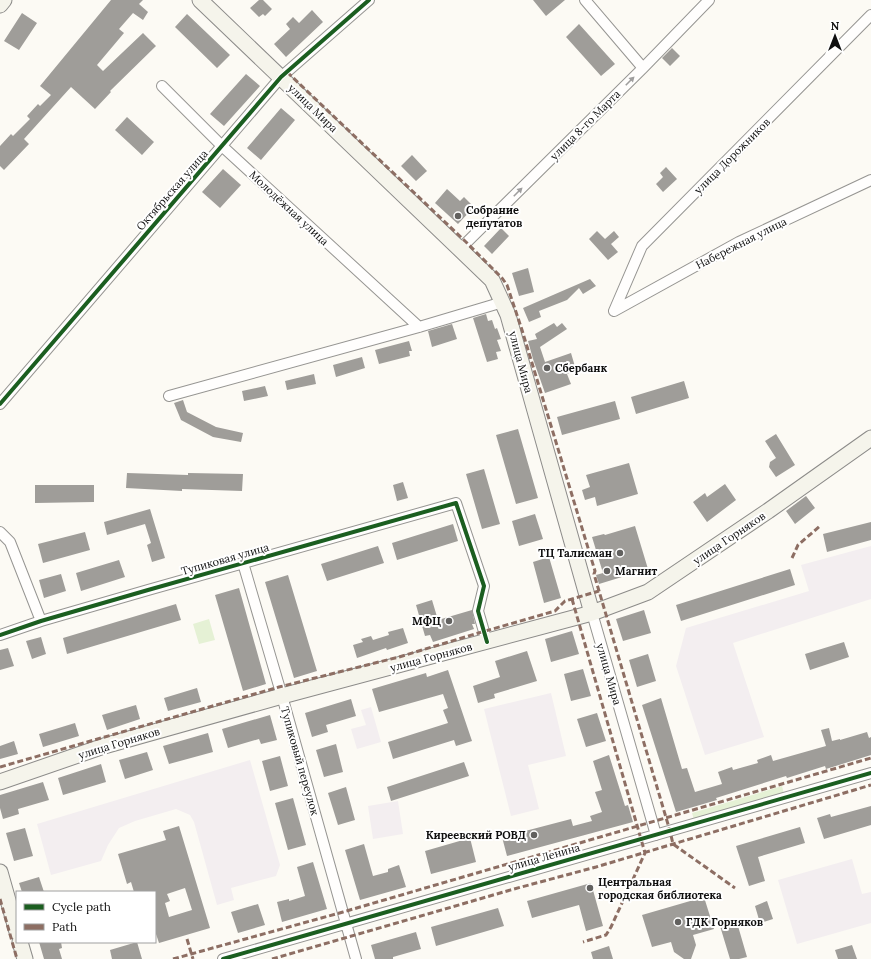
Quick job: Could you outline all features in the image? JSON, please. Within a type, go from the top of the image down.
[{"type":"main road","points":[[0,5],[4,0]]},
{"type":"main road","name":"улица Мира","points":[[200,0],[492,280],[504,302],[508,315],[592,613]]},
{"type":"main road","name":"улица Горняков","points":[[0,782],[104,746],[282,696],[592,613],[648,592],[768,511],[871,438]]},
{"type":"main road","points":[[0,872],[16,928]]},
{"type":"main road","points":[[20,943],[25,959]]},
{"type":"street","name":"Октябрьская улица","points":[[0,404],[281,77],[369,0]]},
{"type":"street","points":[[585,0],[643,68]]},
{"type":"street","name":"улица 8-го Марта","points":[[460,249],[643,68],[709,0]]},
{"type":"street","name":"улица Дорожников","points":[[614,311],[642,246],[871,15]]},
{"type":"street","name":"Молодёжная улица","points":[[162,86],[222,146],[419,327]]},
{"type":"street","name":"Набережная улица","points":[[614,311],[739,242],[871,180]]},
{"type":"street","points":[[169,396],[504,302]]},
{"type":"street","name":"Тупиковая улица","points":[[0,635],[41,621],[456,502],[484,586],[478,611],[487,642]]},
{"type":"street","points":[[0,532],[10,542],[41,621]]},
{"type":"street","name":"Тупиковый переулок","points":[[243,563],[356,959]]},
{"type":"street","name":"улица Мира","points":[[592,613],[656,835]]},
{"type":"street","name":"улица Ленина","points":[[223,959],[871,773]]},
{"type":"shaded area","points":[[871,546],[871,599],[733,643],[764,737],[705,755],[676,666],[686,628],[809,591],[801,565]]},
{"type":"shaded area","points":[[551,693],[566,756],[528,765],[539,809],[511,816],[484,709]]},
{"type":"shaded area","points":[[371,707],[381,742],[357,749],[351,729],[366,725],[361,710]]},
{"type":"shaded area","points":[[250,760],[280,865],[276,876],[231,888],[234,900],[217,905],[194,822],[190,815],[176,809],[135,821],[119,828],[108,845],[101,861],[51,875],[37,824]]},
{"type":"shaded area","points":[[398,801],[403,834],[373,839],[368,806]]},
{"type":"shaded area","points":[[852,859],[862,894],[871,892],[871,923],[797,944],[778,880]]},
{"type":"green space","points":[[209,619],[215,640],[199,644],[193,624]]},
{"type":"green space","points":[[782,786],[784,794],[694,820],[692,813]]},
{"type":"building","points":[[111,0],[143,0],[139,4],[148,12],[143,20],[133,13],[119,29],[124,33],[97,65],[103,71],[143,33],[156,46],[110,91],[111,92],[95,109],[71,87],[24,139],[29,144],[4,170],[0,166],[0,146],[11,134],[13,136],[30,119],[27,116],[38,104],[40,106],[51,95],[40,86]]},
{"type":"building","points":[[259,0],[263,0],[272,9],[265,16],[263,14],[259,17],[250,8]]},
{"type":"building","points":[[533,0],[565,0],[546,16]]},
{"type":"building","points":[[312,10],[323,22],[286,57],[274,44],[290,29],[286,24],[293,17],[299,23]]},
{"type":"building","points":[[22,13],[37,23],[19,50],[4,41]]},
{"type":"building","points":[[187,14],[230,55],[217,68],[175,27]]},
{"type":"building","points":[[579,24],[615,64],[601,76],[566,37]]},
{"type":"building","points":[[672,48],[680,56],[670,66],[662,58]]},
{"type":"building","points":[[246,74],[260,86],[224,126],[210,114]]},
{"type":"building","points":[[281,108],[295,120],[261,160],[247,148]]},
{"type":"building","points":[[127,117],[154,142],[142,155],[115,130]]},
{"type":"building","points":[[412,155],[427,171],[416,181],[401,166]]},
{"type":"building","points":[[666,167],[677,179],[663,192],[656,184],[663,177],[660,173]]},
{"type":"building","points":[[223,169],[241,185],[220,208],[202,192]]},
{"type":"building","name":"Собрание депутатов","points":[[447,189],[460,201],[464,197],[474,207],[458,224],[435,203]]},
{"type":"building","points":[[501,228],[509,236],[492,254],[484,246]]},
{"type":"building","points":[[597,231],[605,239],[614,231],[619,237],[611,244],[618,252],[608,260],[589,239]]},
{"type":"building","points":[[528,268],[534,292],[519,296],[512,273]]},
{"type":"building","points":[[590,279],[596,286],[583,294],[579,288],[567,300],[539,311],[541,317],[529,322],[523,308]]},
{"type":"building","points":[[486,314],[488,321],[492,320],[495,329],[497,328],[501,339],[497,340],[501,351],[496,352],[498,359],[487,362],[473,318]]},
{"type":"building","points":[[554,323],[557,327],[562,323],[567,329],[540,347],[545,362],[571,353],[576,370],[567,374],[571,384],[545,393],[528,341],[537,339],[535,334]]},
{"type":"building","points":[[452,324],[457,339],[432,347],[428,331]]},
{"type":"building","points":[[409,341],[412,351],[409,351],[410,356],[379,364],[375,350]]},
{"type":"building","points":[[362,357],[365,368],[336,377],[333,365]]},
{"type":"building","points":[[314,374],[316,384],[287,390],[285,381]]},
{"type":"building","points":[[684,381],[689,398],[636,414],[631,397]]},
{"type":"building","points":[[265,386],[268,396],[244,401],[242,391]]},
{"type":"building","points":[[183,400],[187,412],[216,427],[243,433],[241,442],[213,437],[181,420],[174,403]]},
{"type":"building","points":[[615,401],[620,419],[562,435],[557,417]]},
{"type":"building","points":[[518,429],[538,498],[516,504],[496,435]]},
{"type":"building","points":[[776,434],[795,465],[776,477],[769,467],[770,462],[776,458],[765,441]]},
{"type":"building","points":[[629,463],[638,494],[597,506],[595,497],[585,500],[582,490],[590,487],[586,475]]},
{"type":"building","points":[[484,469],[500,524],[482,529],[466,474]]},
{"type":"building","points":[[127,473],[188,475],[188,473],[243,474],[242,491],[182,489],[182,491],[126,488]]},
{"type":"building","points":[[403,482],[408,498],[397,501],[393,485]]},
{"type":"building","points":[[725,484],[736,500],[707,522],[693,502],[705,493],[707,497]]},
{"type":"building","points":[[35,485],[94,485],[94,502],[35,503]]},
{"type":"building","points":[[806,496],[815,508],[795,524],[786,511]]},
{"type":"building","points":[[150,509],[165,558],[152,562],[147,545],[151,543],[145,524],[107,535],[104,522]]},
{"type":"building","points":[[535,514],[543,539],[519,546],[512,521]]},
{"type":"building","points":[[871,522],[871,540],[827,552],[823,534]]},
{"type":"building","points":[[453,524],[458,541],[397,560],[392,543]]},
{"type":"building","name":"ТЦ Талисман","points":[[635,526],[648,569],[599,584],[596,575],[603,573],[592,537],[605,535]]},
{"type":"building","points":[[85,532],[90,550],[43,563],[38,544]]},
{"type":"building","points":[[378,546],[384,563],[327,581],[321,564]]},
{"type":"building","points":[[549,557],[561,598],[544,603],[533,562]]},
{"type":"building","points":[[119,560],[125,577],[81,591],[76,573]]},
{"type":"building","points":[[790,569],[795,585],[681,621],[676,605]]},
{"type":"building","points":[[61,574],[66,591],[44,598],[39,580]]},
{"type":"building","points":[[288,575],[317,671],[294,678],[265,582]]},
{"type":"building","points":[[239,588],[266,684],[243,691],[215,595]]},
{"type":"building","name":"МФЦ","points":[[432,600],[438,620],[472,610],[475,624],[472,624],[474,629],[433,642],[430,635],[425,636],[416,605]]},
{"type":"building","points":[[176,604],[181,620],[67,654],[63,638]]},
{"type":"building","points":[[644,610],[651,633],[623,641],[616,619]]},
{"type":"building","points":[[403,628],[408,643],[387,650],[386,648],[357,658],[353,645],[363,642],[361,639],[371,636],[373,640],[389,635],[388,632]]},
{"type":"building","points":[[572,631],[579,654],[551,662],[545,639]]},
{"type":"building","points":[[41,637],[46,654],[32,659],[26,641]]},
{"type":"building","points":[[844,642],[849,657],[810,670],[805,654]]},
{"type":"building","points":[[8,648],[14,666],[0,670],[0,650]]},
{"type":"building","points":[[527,651],[537,681],[494,694],[495,698],[478,703],[473,686],[500,677],[495,661]]},
{"type":"building","points":[[648,654],[656,681],[637,687],[629,660]]},
{"type":"building","points":[[583,669],[591,696],[571,701],[564,674]]},
{"type":"building","points":[[448,670],[472,741],[456,746],[454,740],[393,759],[388,742],[448,723],[443,710],[448,708],[443,694],[379,712],[372,689],[426,673],[427,677]]},
{"type":"building","points":[[197,688],[201,702],[168,711],[164,698]]},
{"type":"building","points":[[661,698],[682,769],[687,768],[695,792],[722,784],[718,772],[732,767],[733,770],[758,763],[757,760],[771,755],[773,761],[826,746],[821,730],[829,728],[832,741],[867,732],[869,738],[871,737],[871,755],[826,769],[825,766],[787,778],[786,776],[716,798],[717,800],[676,812],[642,705]]},
{"type":"building","points":[[351,699],[356,716],[326,725],[328,732],[312,737],[305,713]]},
{"type":"building","points":[[136,705],[140,719],[107,730],[102,715]]},
{"type":"building","points":[[597,713],[606,741],[586,747],[577,719]]},
{"type":"building","points":[[270,715],[277,740],[261,744],[259,739],[228,748],[222,729]]},
{"type":"building","points":[[75,723],[79,736],[43,747],[39,734]]},
{"type":"building","points":[[208,733],[213,752],[169,764],[163,746]]},
{"type":"building","points":[[14,741],[18,754],[0,759],[0,746]]},
{"type":"building","points":[[336,744],[343,772],[324,777],[316,750]]},
{"type":"building","points":[[147,752],[153,770],[125,779],[119,760]]},
{"type":"building","points":[[609,755],[625,806],[628,805],[633,822],[507,856],[502,837],[571,819],[573,826],[592,821],[590,816],[602,812],[595,792],[602,790],[593,761]]},
{"type":"building","points":[[280,756],[288,786],[270,791],[262,761]]},
{"type":"building","points":[[464,762],[469,776],[391,801],[387,787]]},
{"type":"building","points":[[101,764],[106,782],[63,795],[58,778]]},
{"type":"building","points":[[43,782],[49,800],[18,809],[19,814],[3,819],[0,808],[0,795]]},
{"type":"building","points":[[346,787],[355,820],[338,825],[328,793]]},
{"type":"building","points":[[293,798],[306,845],[288,850],[275,803]]},
{"type":"building","points":[[871,806],[871,825],[824,839],[817,818],[830,814],[831,817]]},
{"type":"building","points":[[179,826],[210,928],[159,943],[156,934],[156,891],[134,891],[131,882],[127,884],[118,854],[166,840],[163,831]],"holes":[[[185,888],[192,910],[169,917],[165,903],[170,901],[167,894]]]},
{"type":"building","points":[[800,827],[805,843],[758,857],[765,881],[749,886],[736,846]]},
{"type":"building","points":[[25,828],[33,856],[14,861],[6,833]]},
{"type":"building","points":[[470,838],[476,862],[431,874],[425,851]]},
{"type":"building","points":[[364,844],[373,876],[388,872],[388,869],[399,865],[406,887],[360,900],[345,850]]},
{"type":"building","points":[[313,862],[327,909],[282,922],[277,902],[289,899],[289,901],[305,896],[297,867]]},
{"type":"building","points":[[39,877],[44,891],[22,891],[19,883]]},
{"type":"building","points":[[591,883],[603,926],[586,931],[579,905],[532,918],[527,901]]},
{"type":"building","name":"ГДК Горняков","points":[[704,897],[714,929],[693,935],[696,945],[691,959],[684,959],[674,952],[671,942],[652,947],[642,915]]},
{"type":"building","points":[[767,901],[773,919],[760,923],[755,906]]},
{"type":"building","points":[[258,904],[265,925],[238,933],[231,912]]},
{"type":"building","points":[[498,908],[504,926],[436,946],[431,927]]},
{"type":"building","points":[[731,923],[733,927],[738,926],[747,957],[730,959],[720,926]]},
{"type":"building","points":[[416,932],[421,949],[393,957],[393,959],[375,959],[371,945]]},
{"type":"building","points":[[39,943],[61,943],[62,948],[59,949],[62,959],[44,959]]},
{"type":"building","points":[[137,943],[142,959],[112,959],[110,950]]},
{"type":"building","points":[[852,945],[857,959],[838,959],[835,950]]},
{"type":"building","points":[[609,946],[613,959],[593,959],[591,952]]},
{"type":"marked path","points":[[287,72],[466,242],[502,278],[507,285],[595,571],[594,574],[673,844],[735,888]]},
{"type":"marked path","points":[[792,558],[798,545],[820,526]]},
{"type":"marked path","points":[[0,767],[279,687],[399,657],[555,611],[565,601],[599,591]]},
{"type":"marked path","points":[[572,599],[645,853],[606,935],[583,942]]},
{"type":"marked path","points":[[173,959],[343,912],[871,758]]},
{"type":"marked path","points":[[272,959],[514,889],[596,867],[871,785]]},
{"type":"marked path","points":[[0,899],[17,959]]},
{"type":"marked path","points":[[187,939],[193,959]]},
{"type":"cycle path","points":[[0,404],[281,77],[369,0]]},
{"type":"cycle path","points":[[0,635],[41,621],[148,590],[456,503],[484,586],[478,611],[487,642]]},
{"type":"cycle path","points":[[223,959],[871,773]]},
{"type":"place","name":"Собрание депутатов","points":[[458,216]]},
{"type":"place","name":"Сбербанк","points":[[547,368]]},
{"type":"place","name":"ТЦ Талисман","points":[[620,553]]},
{"type":"place","name":"Магнит","points":[[607,571]]},
{"type":"place","name":"МФЦ","points":[[449,621]]},
{"type":"place","name":"Киреевский РОВД","points":[[534,835]]},
{"type":"place","name":"Центральная городская библиотека","points":[[590,888]]},
{"type":"place","name":"ГДК Горняков","points":[[678,922]]}]
